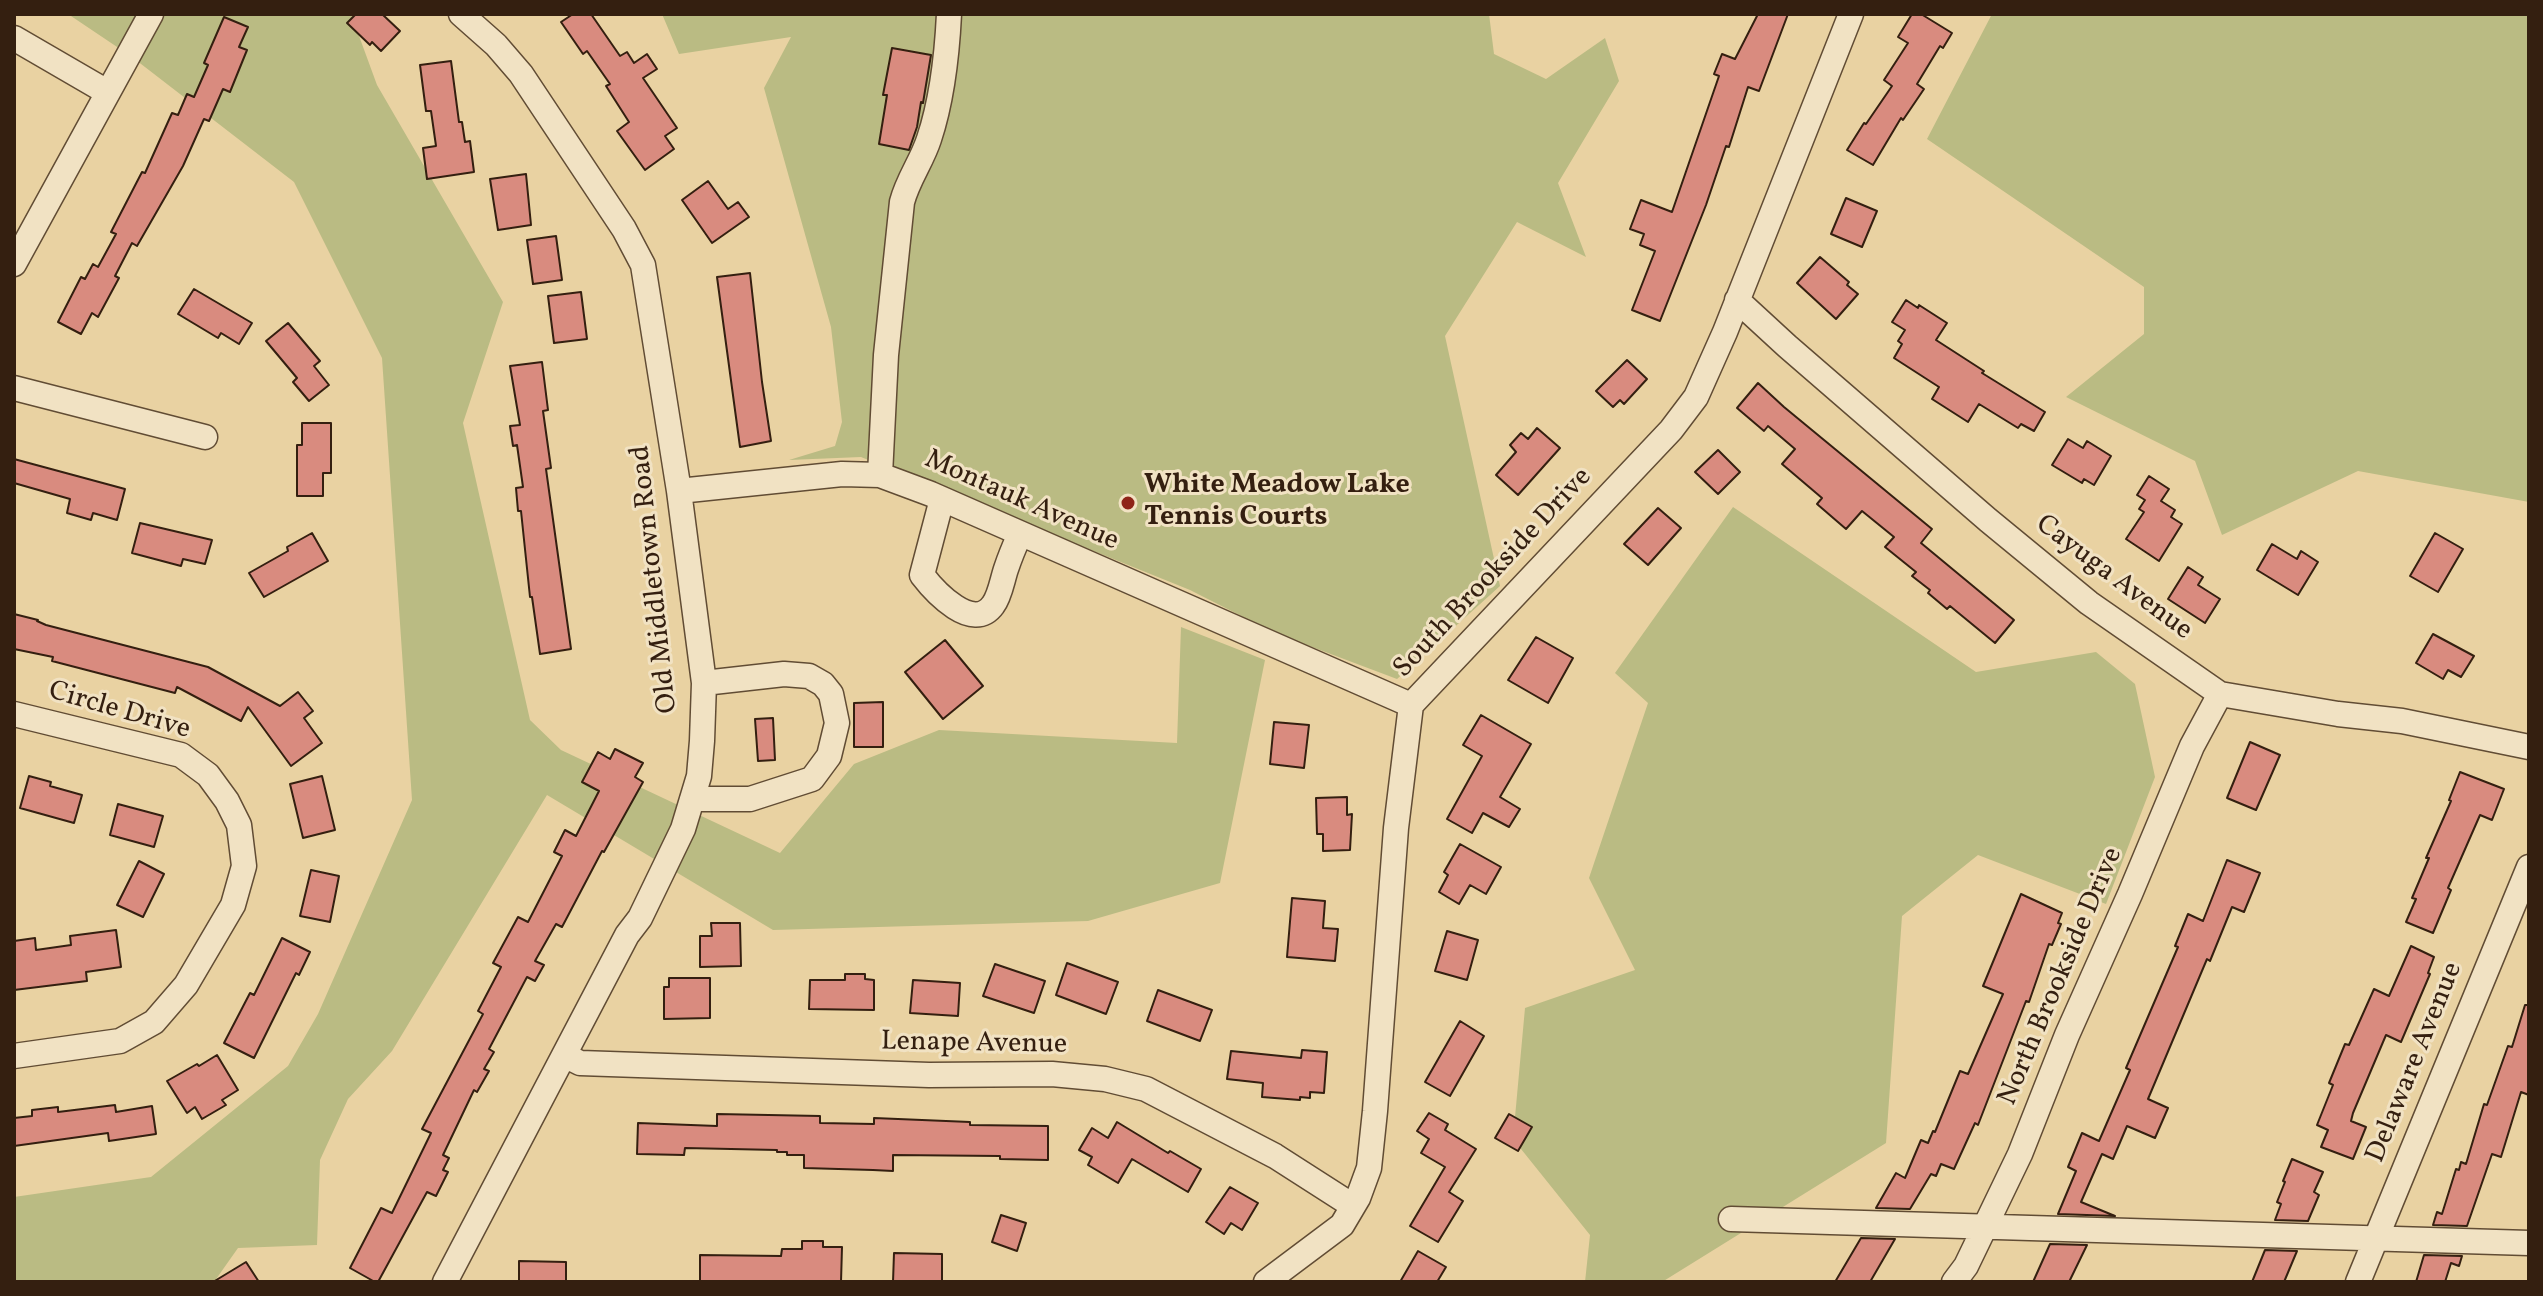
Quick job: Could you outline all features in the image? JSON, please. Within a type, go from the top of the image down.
[{"type":"street","points":[[14,264],[151,14]]},
{"type":"street","name":"Old Middletown Road","points":[[445,1282],[627,935],[640,918],[683,829],[699,776],[704,683],[679,491],[643,265],[624,229],[521,74],[496,45],[461,14]]},
{"type":"street","points":[[880,475],[886,355],[902,202],[906,186],[920,163],[934,120],[949,14]]},
{"type":"street","name":"South Brookside Drive","points":[[1266,1282],[1342,1225],[1369,1168],[1396,828],[1411,705],[1671,430],[1696,397],[1851,14]]},
{"type":"street","points":[[14,38],[107,92]]},
{"type":"street","name":"Cayuga Avenue","points":[[1737,300],[1881,428],[2089,603],[2220,694],[2402,721],[2529,747]]},
{"type":"street","points":[[14,388],[205,437]]},
{"type":"street","name":"Montauk Avenue","points":[[679,491],[842,474],[880,475],[942,499],[1411,705]]},
{"type":"street","points":[[942,499],[922,575],[941,598],[954,607],[973,615],[988,611],[996,602],[1020,534]]},
{"type":"street","points":[[692,799],[750,799],[812,779],[829,756],[837,723],[831,694],[823,684],[809,676],[784,674],[704,683]]},
{"type":"street","name":"North Brookside Drive","points":[[1954,1282],[1966,1266],[2020,1154],[2067,1035],[2192,746],[2220,694]]},
{"type":"street","name":"Circle Drive","points":[[14,714],[181,755],[208,775],[227,801],[239,825],[244,866],[233,905],[186,985],[154,1022],[120,1041],[14,1056]]},
{"type":"street","name":"Delaware Avenue","points":[[2358,1282],[2529,867]]},
{"type":"street","name":"Lenape Avenue","points":[[564,1055],[580,1063],[625,1065],[899,1074],[1052,1074],[1105,1079],[1146,1089],[1275,1156],[1353,1206]]},
{"type":"street","points":[[1731,1219],[2529,1243]]},
{"type":"green space","points":[[68,14],[351,14],[377,85],[503,302],[463,423],[530,720],[561,750],[780,853],[854,764],[939,730],[1177,743],[1181,627],[1265,660],[1220,883],[1088,921],[773,930],[547,795],[392,1051],[348,1099],[320,1160],[317,1245],[238,1248],[214,1282],[14,1282],[14,1197],[151,1177],[288,1066],[318,1014],[412,800],[382,358],[294,182],[132,57]]},
{"type":"green space","points":[[662,14],[1489,14],[1494,54],[1546,79],[1605,38],[1619,81],[1558,183],[1586,257],[1517,222],[1445,336],[1500,586],[1397,679],[1275,633],[1190,590],[861,457],[789,460],[835,446],[842,422],[831,327],[764,88],[791,37],[679,54]]},
{"type":"green space","points":[[1992,14],[2529,14],[2529,502],[2358,471],[2222,535],[2195,461],[2066,397],[2144,334],[2144,287],[1927,139]]},
{"type":"green space","points":[[1733,507],[1976,672],[2096,652],[2135,684],[2155,777],[2106,904],[1978,855],[1902,916],[1886,1143],[1662,1282],[1585,1282],[1590,1235],[1513,1139],[1525,1008],[1635,970],[1589,878],[1648,703],[1615,673]]},
{"type":"building","points":[[356,14],[382,14],[400,31],[381,51],[347,23]]},
{"type":"building","points":[[573,14],[591,14],[620,56],[627,52],[634,63],[647,54],[657,69],[643,78],[677,128],[665,136],[674,149],[645,170],[617,131],[629,122],[606,86],[610,84],[587,51],[583,54],[561,22]]},
{"type":"building","points":[[1758,14],[1788,14],[1759,91],[1748,87],[1729,147],[1726,146],[1660,321],[1632,310],[1655,251],[1640,245],[1644,234],[1630,229],[1641,200],[1672,212],[1719,76],[1714,74],[1722,54],[1735,59]]},
{"type":"building","points":[[1912,14],[1921,14],[1952,33],[1943,48],[1940,46],[1917,84],[1924,89],[1903,120],[1901,118],[1873,165],[1847,150],[1892,86],[1884,80],[1908,43],[1898,37]]},
{"type":"building","points":[[224,17],[248,27],[239,47],[247,50],[230,92],[223,89],[209,121],[204,119],[183,166],[137,246],[132,243],[115,276],[119,278],[98,317],[92,313],[81,334],[58,322],[81,277],[85,279],[93,264],[98,267],[116,234],[111,232],[142,172],[145,173],[172,113],[178,115],[187,94],[194,97],[208,65],[204,63]]},
{"type":"building","points":[[892,48],[931,55],[923,103],[909,150],[879,144],[887,95],[883,95]]},
{"type":"building","points":[[451,61],[459,122],[462,122],[465,142],[470,141],[474,172],[427,179],[423,148],[436,146],[431,111],[426,111],[420,65]]},
{"type":"building","points":[[526,174],[531,225],[498,230],[490,179]]},
{"type":"building","points":[[708,181],[728,209],[738,202],[749,217],[712,243],[682,200]]},
{"type":"building","points":[[1846,198],[1877,211],[1862,247],[1831,234]]},
{"type":"building","points":[[556,236],[562,280],[533,284],[527,240]]},
{"type":"building","points":[[1820,257],[1858,294],[1836,319],[1797,283]]},
{"type":"building","points":[[750,273],[771,441],[740,447],[717,277]]},
{"type":"building","points":[[194,289],[252,323],[239,344],[221,333],[218,338],[178,314]]},
{"type":"building","points":[[581,292],[587,339],[554,343],[548,296]]},
{"type":"building","points":[[1906,300],[1947,323],[1936,340],[2045,412],[2034,431],[2021,424],[2018,428],[1979,404],[1968,422],[1932,399],[1939,387],[1894,358],[1902,344],[1898,341],[1905,330],[1892,322]]},
{"type":"building","points":[[288,323],[320,361],[314,366],[329,385],[309,401],[293,382],[297,378],[266,341]]},
{"type":"building","points":[[1627,360],[1647,379],[1624,404],[1620,400],[1613,407],[1596,391]]},
{"type":"building","points":[[542,362],[548,410],[543,411],[551,468],[546,469],[571,649],[540,654],[530,597],[521,511],[518,511],[516,488],[523,487],[517,445],[513,446],[510,426],[520,425],[510,366]]},
{"type":"building","points":[[1758,383],[1932,529],[1921,543],[2014,620],[1995,643],[1950,606],[1947,609],[1928,593],[1930,590],[1912,576],[1916,572],[1885,547],[1894,537],[1862,511],[1846,529],[1817,504],[1822,498],[1782,464],[1795,449],[1768,426],[1764,431],[1737,408]]},
{"type":"building","points":[[302,423],[331,423],[331,473],[323,473],[323,496],[297,496],[297,445],[302,445]]},
{"type":"building","points":[[1537,428],[1560,448],[1518,495],[1496,475],[1516,452],[1510,445],[1521,433],[1528,439]]},
{"type":"building","points":[[2068,439],[2083,448],[2087,441],[2111,456],[2094,485],[2084,479],[2082,483],[2052,465]]},
{"type":"building","points":[[1718,450],[1740,472],[1718,494],[1695,472]]},
{"type":"building","points":[[14,459],[125,489],[117,520],[93,513],[91,520],[67,513],[70,499],[14,483]]},
{"type":"building","points":[[2149,476],[2169,489],[2161,501],[2175,510],[2171,517],[2182,524],[2159,561],[2126,539],[2144,512],[2139,509],[2145,500],[2137,495]]},
{"type":"building","points":[[1658,508],[1681,528],[1648,565],[1624,544]]},
{"type":"building","points":[[140,523],[212,540],[205,564],[183,559],[181,566],[132,553]]},
{"type":"building","points":[[312,533],[328,561],[264,597],[249,573]]},
{"type":"building","points":[[2435,533],[2463,549],[2438,592],[2410,576]]},
{"type":"building","points":[[2272,544],[2297,559],[2301,551],[2318,562],[2298,595],[2257,570]]},
{"type":"building","points":[[2188,567],[2203,577],[2198,585],[2220,599],[2205,623],[2168,599]]},
{"type":"building","points":[[14,614],[208,667],[280,706],[298,692],[313,711],[304,718],[322,743],[291,766],[248,707],[241,721],[177,687],[175,693],[52,661],[53,657],[14,649]]},
{"type":"building","points":[[2433,634],[2474,656],[2461,677],[2448,670],[2443,679],[2416,663]]},
{"type":"building","points":[[1536,637],[1573,658],[1548,703],[1508,680]]},
{"type":"building","points":[[945,640],[983,686],[943,719],[905,672]]},
{"type":"building","points":[[883,702],[883,747],[854,747],[854,703]]},
{"type":"building","points":[[1481,715],[1531,744],[1500,797],[1520,809],[1509,827],[1483,813],[1472,833],[1447,819],[1482,756],[1463,745]]},
{"type":"building","points":[[773,718],[775,760],[758,761],[755,719]]},
{"type":"building","points":[[1274,722],[1309,725],[1304,768],[1270,764]]},
{"type":"building","points":[[2250,742],[2280,755],[2256,810],[2227,798]]},
{"type":"building","points":[[615,749],[643,763],[635,777],[643,782],[562,927],[556,924],[535,961],[544,965],[535,981],[527,977],[489,1049],[494,1052],[484,1069],[489,1071],[477,1092],[474,1090],[443,1155],[449,1158],[443,1170],[448,1172],[436,1196],[427,1192],[378,1282],[375,1282],[350,1268],[381,1208],[392,1213],[431,1133],[422,1129],[483,1014],[478,1011],[501,967],[493,963],[518,917],[528,922],[562,856],[554,852],[565,830],[576,836],[599,791],[582,782],[598,752],[610,759]]},
{"type":"building","points":[[2460,772],[2504,789],[2492,820],[2480,815],[2448,888],[2451,890],[2433,933],[2406,922],[2416,899],[2412,898],[2429,858],[2426,858]]},
{"type":"building","points":[[29,776],[82,795],[74,823],[20,808]]},
{"type":"building","points":[[322,776],[335,830],[303,838],[290,784]]},
{"type":"building","points":[[1347,797],[1347,815],[1352,814],[1350,850],[1323,851],[1323,834],[1317,834],[1316,798]]},
{"type":"building","points":[[118,804],[163,816],[154,847],[110,835]]},
{"type":"building","points":[[1460,844],[1501,867],[1486,894],[1470,885],[1459,904],[1439,892],[1448,875],[1444,872]]},
{"type":"building","points":[[2227,860],[2260,873],[2244,912],[2232,907],[2148,1099],[2168,1108],[2155,1138],[2127,1126],[2113,1159],[2102,1154],[2081,1202],[2115,1216],[2058,1214],[2076,1171],[2068,1167],[2082,1133],[2099,1141],[2130,1070],[2126,1068],[2178,947],[2175,946],[2188,914],[2203,921]]},
{"type":"building","points":[[139,861],[164,874],[143,917],[117,905]]},
{"type":"building","points":[[311,870],[339,876],[330,922],[300,916]]},
{"type":"building","points":[[2021,894],[2062,913],[2058,923],[2061,924],[2052,945],[2049,944],[2029,1002],[2026,1001],[1978,1125],[1975,1123],[1954,1169],[1941,1164],[1936,1176],[1931,1174],[1910,1209],[1876,1208],[1896,1173],[1905,1178],[1921,1140],[1928,1143],[1935,1132],[1960,1071],[1968,1074],[2003,994],[1983,986]]},
{"type":"building","points":[[1292,898],[1325,901],[1323,928],[1338,929],[1335,961],[1287,957]]},
{"type":"building","points":[[711,923],[740,923],[741,966],[700,967],[700,936],[712,936]]},
{"type":"building","points":[[116,930],[121,967],[86,972],[87,981],[14,990],[14,941],[35,938],[36,950],[71,945],[70,936]]},
{"type":"building","points":[[1447,931],[1478,940],[1467,980],[1435,971]]},
{"type":"building","points":[[282,938],[310,952],[299,975],[296,973],[254,1058],[224,1043],[250,993],[254,995]]},
{"type":"building","points":[[2411,946],[2434,957],[2430,974],[2401,1042],[2386,1035],[2353,1113],[2351,1121],[2366,1127],[2353,1159],[2321,1147],[2328,1130],[2317,1125],[2345,1044],[2349,1045],[2374,989],[2389,996]]},
{"type":"building","points":[[1067,963],[1118,982],[1106,1014],[1056,995]]},
{"type":"building","points":[[995,964],[1045,981],[1034,1013],[983,996]]},
{"type":"building","points":[[845,974],[865,974],[865,979],[874,980],[874,1010],[809,1009],[810,980],[845,980]]},
{"type":"building","points":[[669,978],[710,978],[710,1018],[664,1019],[664,987],[669,987]]},
{"type":"building","points":[[913,980],[960,983],[958,1016],[910,1013]]},
{"type":"building","points":[[1158,990],[1212,1010],[1200,1041],[1147,1021]]},
{"type":"building","points":[[2525,1005],[2529,1005],[2529,1095],[2521,1092],[2501,1157],[2492,1154],[2467,1226],[2433,1225],[2437,1212],[2442,1214],[2456,1169],[2459,1170],[2461,1162],[2466,1164],[2484,1104],[2487,1105],[2508,1046],[2512,1047]]},
{"type":"building","points":[[1460,1021],[1484,1036],[1450,1096],[1425,1082]]},
{"type":"building","points":[[1302,1050],[1327,1052],[1324,1093],[1310,1092],[1310,1098],[1300,1097],[1300,1100],[1262,1097],[1263,1083],[1227,1079],[1231,1051],[1301,1058]]},
{"type":"building","points":[[217,1055],[238,1090],[222,1100],[226,1105],[202,1119],[195,1107],[187,1113],[167,1081]]},
{"type":"building","points":[[115,1105],[116,1112],[152,1106],[156,1134],[109,1141],[108,1133],[14,1146],[14,1118],[32,1116],[32,1110],[58,1107],[58,1112]]},
{"type":"building","points":[[1429,1113],[1448,1124],[1445,1130],[1476,1149],[1449,1192],[1463,1201],[1438,1242],[1410,1226],[1445,1167],[1421,1153],[1429,1139],[1417,1131]]},
{"type":"building","points":[[717,1114],[820,1116],[820,1123],[874,1124],[874,1118],[970,1122],[970,1125],[1048,1126],[1048,1160],[1000,1159],[1000,1156],[893,1155],[893,1171],[804,1168],[804,1155],[787,1155],[787,1152],[777,1150],[685,1148],[684,1155],[637,1154],[638,1123],[717,1126]]},
{"type":"building","points":[[1509,1114],[1532,1127],[1518,1151],[1495,1138]]},
{"type":"building","points":[[1117,1122],[1201,1169],[1188,1192],[1132,1159],[1118,1183],[1088,1165],[1092,1157],[1079,1150],[1092,1128],[1108,1138]]},
{"type":"building","points":[[2292,1159],[2323,1172],[2314,1192],[2319,1195],[2308,1221],[2275,1220],[2281,1204],[2277,1202]]},
{"type":"building","points":[[1230,1187],[1258,1203],[1242,1230],[1231,1223],[1224,1234],[1206,1222]]},
{"type":"building","points":[[1001,1215],[1026,1223],[1017,1251],[992,1242]]},
{"type":"building","points":[[1861,1238],[1895,1239],[1870,1282],[1835,1282]]},
{"type":"building","points":[[802,1241],[823,1241],[823,1247],[842,1247],[841,1282],[700,1282],[700,1255],[781,1256],[782,1249],[802,1249]]},
{"type":"building","points":[[2050,1244],[2087,1245],[2069,1282],[2033,1282]]},
{"type":"building","points":[[2265,1250],[2297,1251],[2284,1282],[2252,1282]]},
{"type":"building","points":[[1418,1251],[1446,1267],[1437,1282],[1400,1282]]},
{"type":"building","points":[[894,1253],[942,1254],[942,1282],[893,1282]]},
{"type":"building","points":[[2424,1255],[2462,1256],[2459,1266],[2451,1263],[2445,1282],[2416,1282]]},
{"type":"building","points":[[519,1261],[566,1262],[566,1282],[519,1282]]},
{"type":"building","points":[[246,1262],[259,1282],[213,1282]]},
{"type":"place","name":"White Meadow Lake Tennis Courts","points":[[1128,503]]}]
